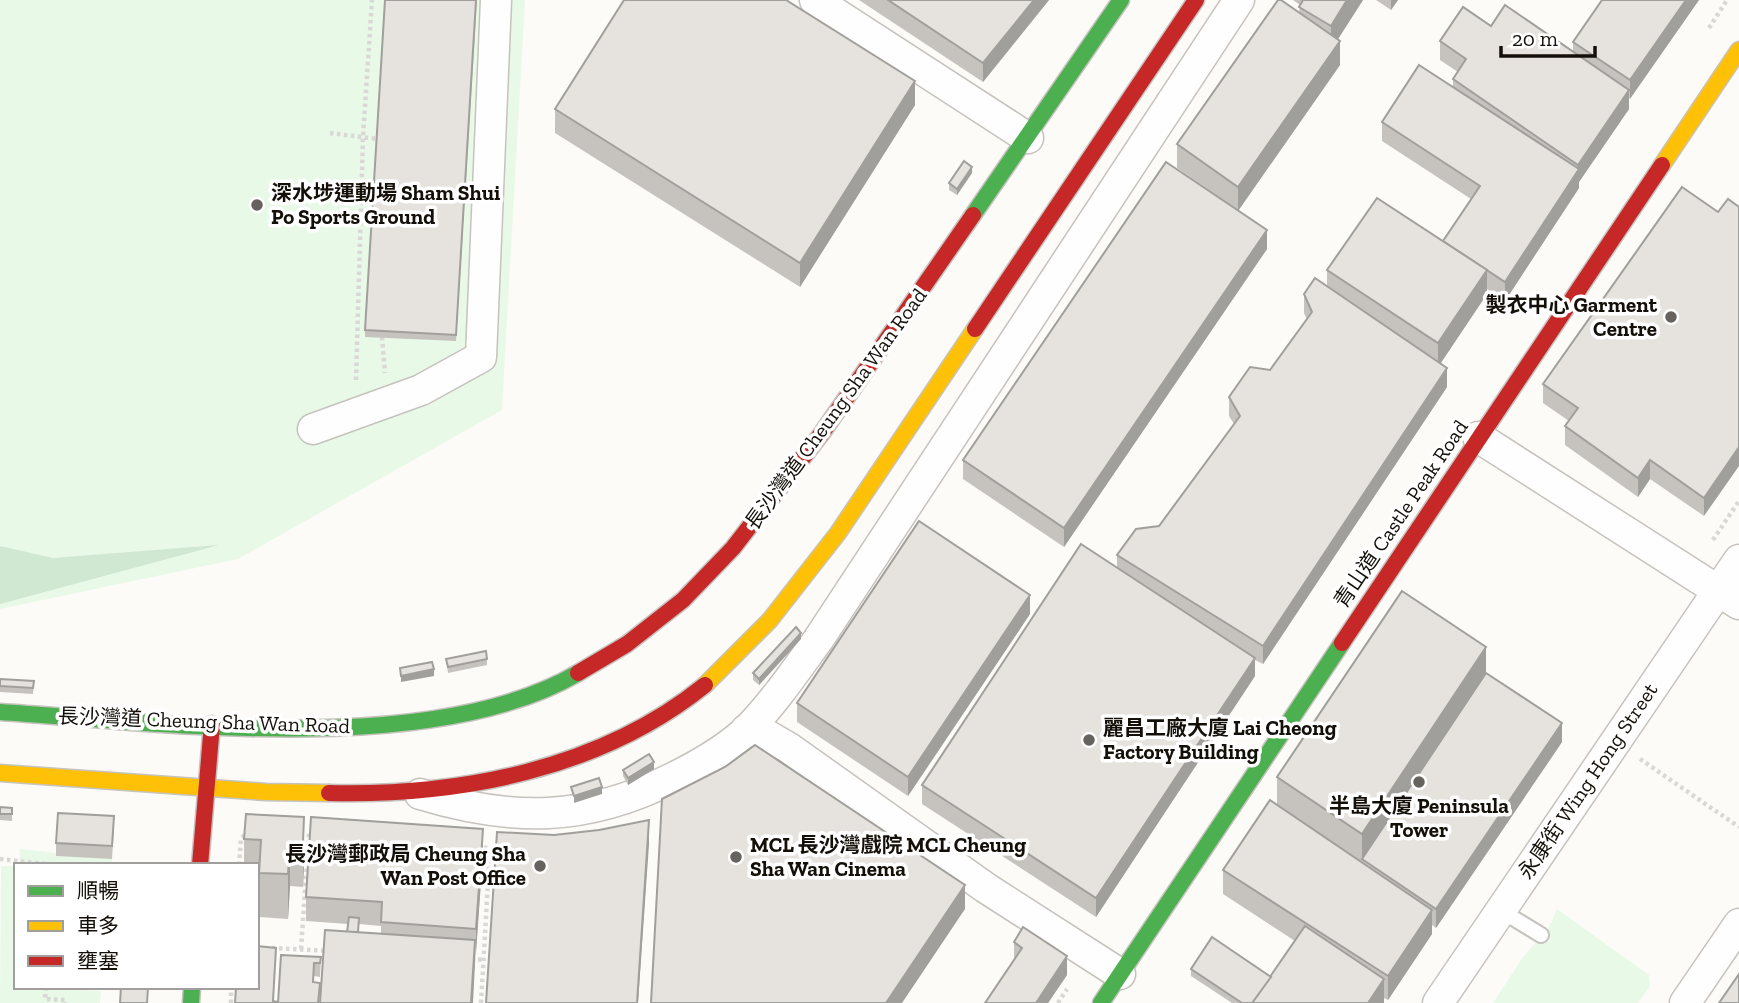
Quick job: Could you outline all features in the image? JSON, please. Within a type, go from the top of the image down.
[{"type":"main road","name":"長沙灣道 Cheung Sha Wan Road","points":[[0,712],[331,729],[456,715],[499,705],[582,673],[634,640],[684,601],[770,506],[1028,138],[1121,0]]},
{"type":"main road","points":[[0,773],[274,792],[413,792],[500,780],[553,768],[593,752],[689,697],[733,661],[776,615],[878,475],[1196,0]]},
{"type":"main road","name":"青山道 Castle Peak Road","points":[[1101,1003],[1739,50]]},
{"type":"main road","points":[[200,863],[212,724]]},
{"type":"street","points":[[313,429],[421,390],[481,357],[496,0]]},
{"type":"street","points":[[815,0],[1028,138]]},
{"type":"street","points":[[413,792],[494,812],[531,815],[582,811],[620,802],[654,788],[691,769],[746,730],[775,700],[825,629],[1239,0]]},
{"type":"street","points":[[1478,437],[1728,597]]},
{"type":"street","name":"永康街 Wing Hong Street","points":[[1438,1003],[1500,911],[1728,597],[1739,559]]},
{"type":"street","points":[[746,730],[765,734],[789,748],[986,888],[1120,974]]},
{"type":"street","points":[[1685,1003],[1739,924]]},
{"type":"lane","points":[[1500,911],[1541,935]]},
{"type":"path","points":[[355,412],[363,137],[372,0]]},
{"type":"path","points":[[1704,35],[1727,0]]},
{"type":"path","points":[[330,133],[377,139]]},
{"type":"path","points":[[1708,547],[1739,502]]},
{"type":"path","points":[[1636,757],[1739,827]]},
{"type":"path","points":[[301,949],[309,833]]},
{"type":"path","points":[[481,1003],[490,849]]},
{"type":"path","points":[[239,854],[239,863]]},
{"type":"path","points":[[0,859],[37,863]]},
{"type":"path","points":[[268,947],[340,951]]},
{"type":"path","points":[[458,958],[484,960]]},
{"type":"path","points":[[46,989],[45,999],[66,1000],[65,1003]]},
{"type":"green space","name":"深水埗運動場 Sham Shui Po Sports Ground","points":[[0,0],[525,0],[502,410],[238,559],[0,609]]},
{"type":"green space","points":[[219,545],[0,604],[0,546],[53,558]]},
{"type":"green space","points":[[20,849],[112,859],[112,863],[19,863]]},
{"type":"green space","points":[[1,866],[14,866],[14,989],[101,991],[100,1003],[0,1003]]},
{"type":"green space","points":[[1557,909],[1649,975],[1650,986],[1638,1003],[1493,1003],[1523,957],[1548,929]]},
{"type":"building","points":[[385,0],[476,0],[456,335],[365,330]]},
{"type":"building","points":[[624,0],[786,0],[915,81],[800,263],[555,109]]},
{"type":"building","points":[[888,0],[1034,0],[983,63]]},
{"type":"building","points":[[1278,0],[1340,41],[1238,187],[1177,144]]},
{"type":"building","points":[[1303,0],[1347,0],[1331,26],[1299,7]]},
{"type":"building","points":[[1602,0],[1686,0],[1630,80],[1573,42]]},
{"type":"building","points":[[1505,5],[1629,90],[1578,165],[1453,79],[1466,59],[1440,41],[1463,7],[1491,26]]},
{"type":"building","points":[[1419,65],[1579,169],[1505,282],[1443,241],[1480,186],[1382,122]]},
{"type":"building","points":[[964,161],[972,167],[957,189],[949,183]]},
{"type":"building","points":[[1166,162],[1267,230],[1064,528],[963,460]]},
{"type":"building","name":"製衣中心 Garment Centre","points":[[1682,187],[1718,212],[1728,199],[1739,207],[1739,447],[1704,498],[1650,460],[1638,478],[1565,426],[1578,408],[1543,384]]},
{"type":"building","points":[[1377,198],[1487,270],[1438,343],[1327,270]]},
{"type":"building","points":[[1315,278],[1447,368],[1263,646],[1117,555],[1136,529],[1159,526],[1240,416],[1229,397],[1250,367],[1270,370],[1312,312],[1304,294]]},
{"type":"building","points":[[919,521],[1030,595],[908,777],[797,703]]},
{"type":"building","name":"麗昌工廠大廈 Lai Cheong Factory Building","points":[[1081,544],[1255,658],[1096,898],[922,785]]},
{"type":"building","points":[[1402,591],[1486,647],[1362,834],[1277,777]]},
{"type":"building","points":[[796,627],[801,633],[759,679],[753,673]]},
{"type":"building","points":[[486,651],[487,659],[448,667],[446,659]]},
{"type":"building","points":[[432,662],[434,669],[401,676],[400,668]]},
{"type":"building","points":[[1486,673],[1562,723],[1436,909],[1362,859]]},
{"type":"building","points":[[0,679],[34,681],[33,688],[0,686]]},
{"type":"building","points":[[755,745],[965,885],[886,1003],[651,1003],[662,799],[725,767]]},
{"type":"building","points":[[649,754],[654,762],[628,778],[623,770]]},
{"type":"building","points":[[599,778],[602,787],[574,796],[571,787]]},
{"type":"building","points":[[1270,800],[1432,910],[1388,976],[1223,870]]},
{"type":"building","points":[[0,807],[12,808],[12,814],[0,814]]},
{"type":"building","points":[[58,813],[114,816],[112,846],[56,843]]},
{"type":"building","points":[[246,814],[304,817],[303,842],[290,842],[288,874],[259,873],[261,840],[244,839]]},
{"type":"building","points":[[311,817],[483,829],[476,929],[381,922],[382,902],[306,897]],"holes":[[[389,846],[401,847],[400,857],[389,857]]]},
{"type":"building","points":[[649,820],[637,1003],[486,1003],[497,832],[554,835]]},
{"type":"building","points":[[349,917],[359,918],[358,932],[347,932]]},
{"type":"building","points":[[1305,926],[1384,979],[1368,1003],[1252,1003]]},
{"type":"building","points":[[1023,927],[1067,956],[1036,1003],[985,1003],[1022,948],[1014,942]]},
{"type":"building","points":[[325,930],[475,940],[471,1003],[320,1003]]},
{"type":"building","points":[[1212,937],[1271,977],[1252,1003],[1242,1003],[1191,969]]},
{"type":"building","points":[[259,946],[276,948],[273,1001],[278,1002],[235,1003],[236,989],[259,989]]},
{"type":"building","points":[[281,955],[321,957],[320,963],[314,963],[313,982],[320,983],[318,1003],[278,1003]]},
{"type":"building","points":[[1739,974],[1739,1003],[1719,1003]]},
{"type":"building","points":[[121,989],[148,989],[147,1003],[120,1003]]},
{"type":"traffic: fast","points":[[973,215],[1121,0]]},
{"type":"traffic: fast","points":[[1101,1003],[1342,643]]},
{"type":"traffic: fast","points":[[0,712],[217,727],[296,729],[375,726],[450,716],[518,700],[578,673]]},
{"type":"traffic: fast","points":[[191,1003],[192,989]]},
{"type":"traffic: slow","points":[[1662,165],[1739,50]]},
{"type":"traffic: slow","points":[[705,685],[770,620],[838,533],[975,329]]},
{"type":"traffic: slow","points":[[0,773],[266,792],[329,793]]},
{"type":"traffic: jam","points":[[975,329],[1196,0]]},
{"type":"traffic: jam","points":[[1342,643],[1662,165]]},
{"type":"traffic: jam","points":[[578,673],[627,644],[683,600],[733,548],[822,433],[973,215]]},
{"type":"traffic: jam","points":[[329,793],[429,789],[527,772],[575,757],[621,738],[664,714],[705,685]]},
{"type":"traffic: jam","points":[[200,863],[212,724]]},
{"type":"place","name":"深水埗運動場 Sham Shui Po Sports Ground","points":[[257,205]]},
{"type":"place","name":"製衣中心 Garment Centre","points":[[1671,317]]},
{"type":"place","name":"麗昌工廠大廈 Lai Cheong Factory Building","points":[[1089,740]]},
{"type":"place","name":"半島大廈 Peninsula Tower","points":[[1419,782]]},
{"type":"place","name":"MCL 長沙灣戲院 MCL Cheung Sha Wan Cinema","points":[[736,857]]},
{"type":"place","name":"長沙灣郵政局 Cheung Sha Wan Post Office","points":[[540,866]]}]
